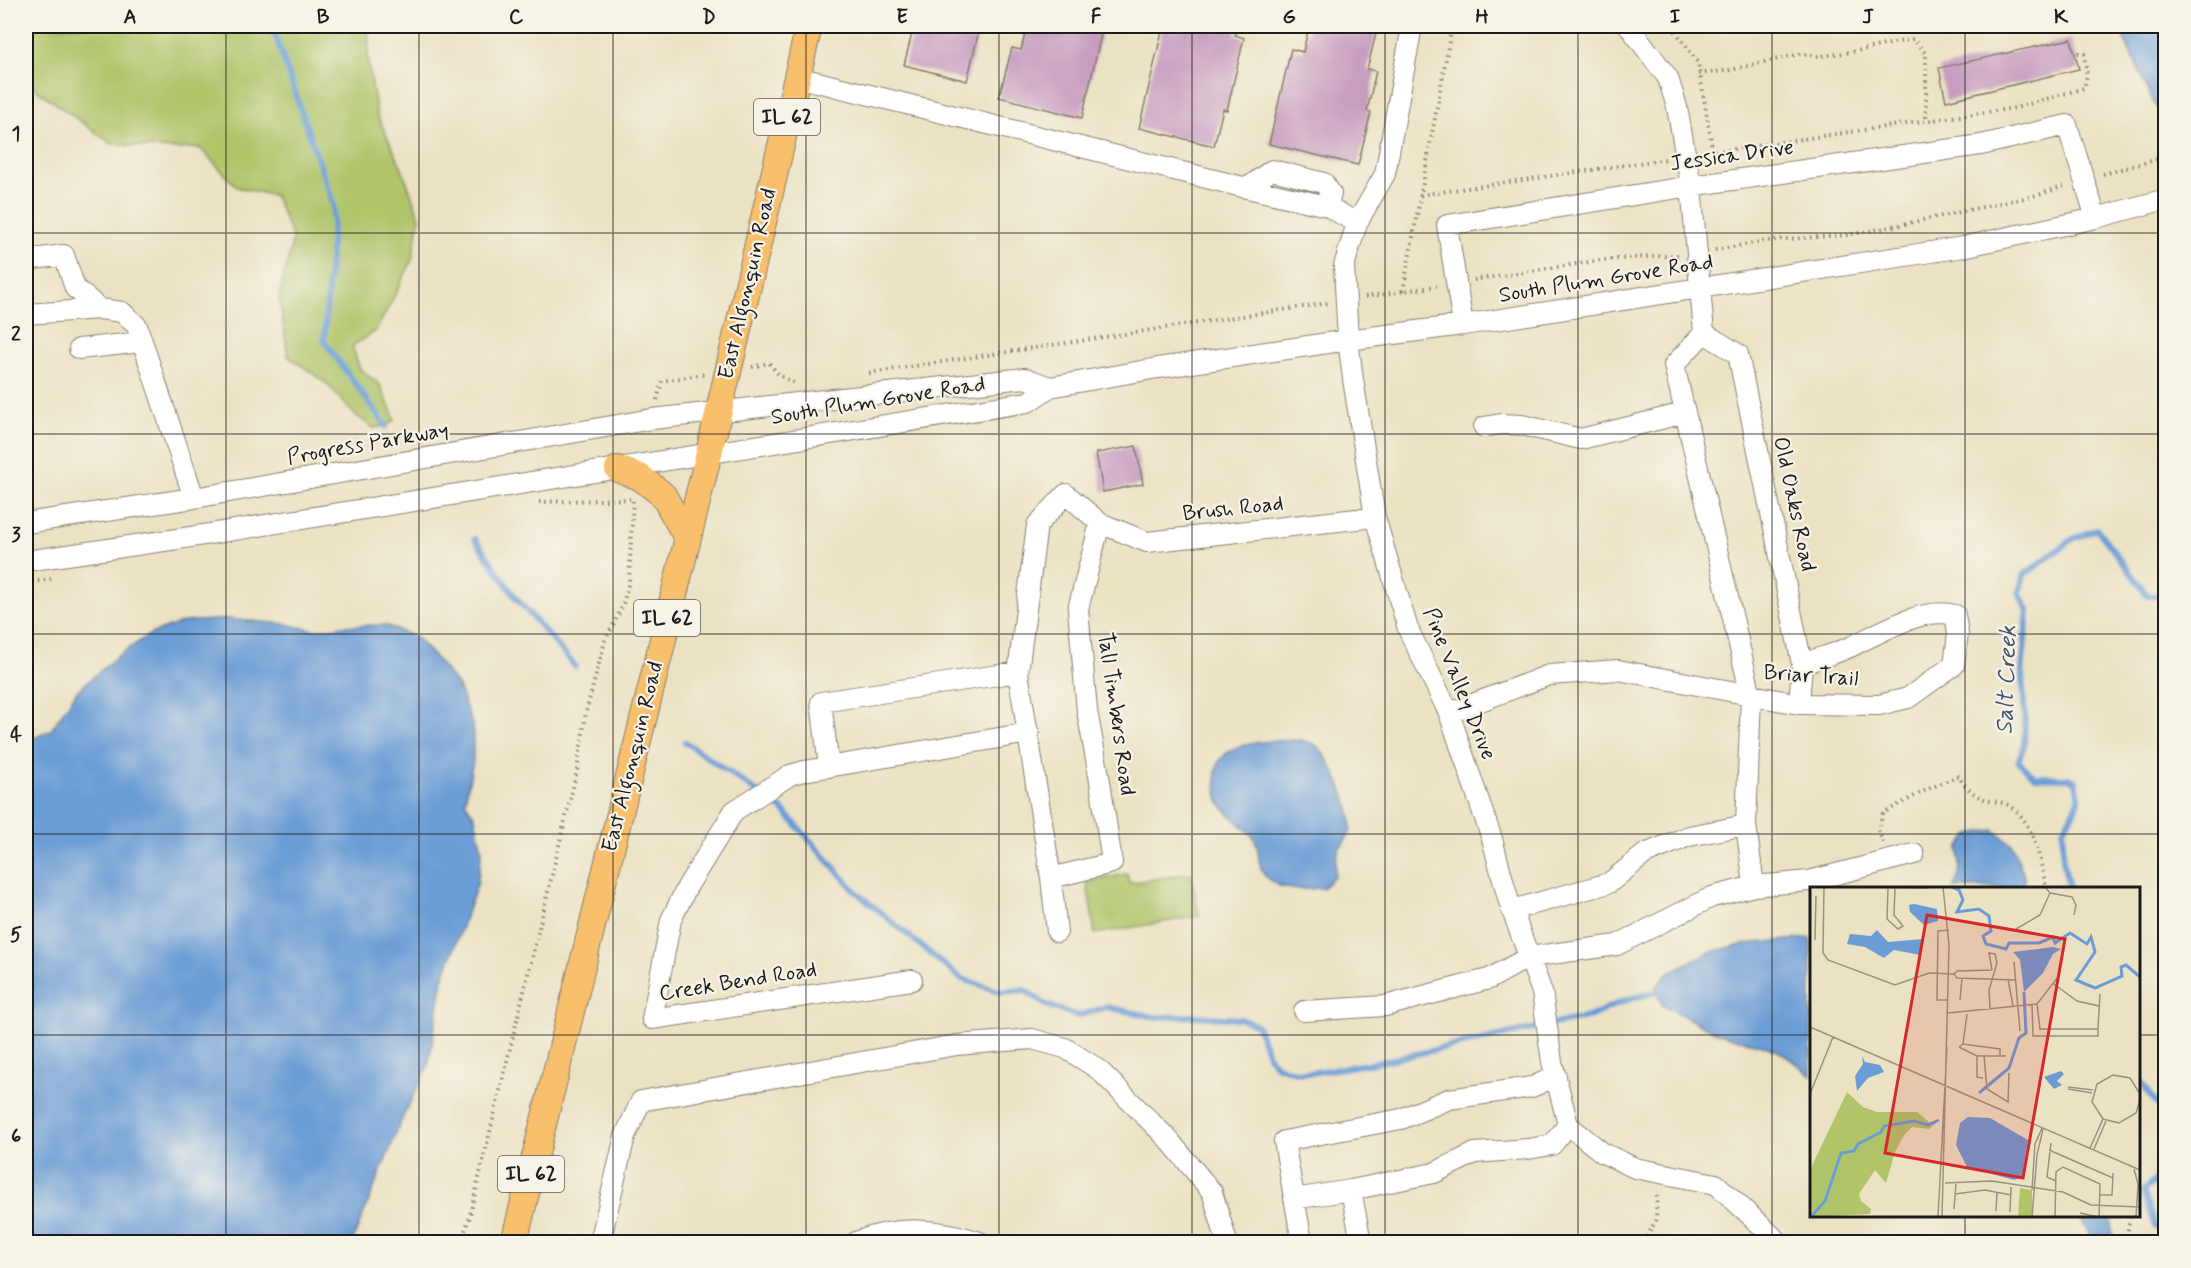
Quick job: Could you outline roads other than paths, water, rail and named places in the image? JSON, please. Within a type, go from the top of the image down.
[{"type":"main road","name":"East Algonquin Road","points":[[514,1242],[719,412],[809,26]]},
{"type":"main road","points":[[618,469],[640,477],[663,495],[687,538]]},
{"type":"street","name":"Pine Valley Drive","points":[[1412,26],[1385,174],[1357,224],[1344,266],[1348,340],[1376,517],[1408,628],[1449,713],[1492,839],[1512,910],[1542,992],[1554,1069],[1568,1125]]},
{"type":"street","points":[[1629,26],[1668,78],[1677,107],[1691,186],[1704,333],[1674,365],[1751,696],[1746,825],[1754,886]]},
{"type":"street","points":[[796,77],[1327,207],[1357,224]]},
{"type":"street","name":"Jessica Drive","points":[[1463,326],[1447,225],[1691,186],[1981,146],[2067,125],[2096,218]]},
{"type":"street","name":"South Plum Grove Road","points":[[709,453],[1028,402],[1050,387],[1348,340],[1463,326],[1963,247],[2166,200]]},
{"type":"street","points":[[26,260],[64,255],[75,288],[100,309]]},
{"type":"street","points":[[26,315],[100,309],[122,312],[137,326],[194,498]]},
{"type":"street","name":"Old Oaks Road","points":[[1704,333],[1738,354],[1802,664],[1799,704]]},
{"type":"street","points":[[79,349],[142,342]]},
{"type":"street","name":"South Plum Grove Road","points":[[719,412],[1025,378],[1050,387]]},
{"type":"street","name":"Progress Parkway","points":[[26,523],[194,498],[629,423],[719,412]]},
{"type":"street","points":[[1484,427],[1501,424],[1522,425],[1581,439],[1684,412]]},
{"type":"street","points":[[26,561],[181,539],[709,453]]},
{"type":"street","points":[[1057,932],[1051,878],[1018,672],[1037,525],[1066,494],[1100,523]]},
{"type":"street","name":"Brush Road","points":[[1100,523],[1147,542],[1376,517]]},
{"type":"street","name":"Tall Timbers Road","points":[[1051,878],[1112,863],[1087,711],[1078,609],[1100,523]]},
{"type":"street","name":"Briar Trail","points":[[1449,713],[1549,675],[1618,670],[1703,684],[1751,696],[1799,704],[1879,705],[1908,698],[1954,665],[1958,633],[1955,615],[1945,612],[1902,621],[1848,648],[1802,664]]},
{"type":"street","points":[[830,766],[821,702],[1018,672]]},
{"type":"street","name":"Creek Bend Road","points":[[912,980],[651,1019],[671,920],[687,887],[734,811],[790,775],[830,766],[1029,733]]},
{"type":"street","points":[[1512,910],[1609,883],[1645,854],[1689,837],[1746,825]]},
{"type":"street","points":[[1304,1011],[1385,1006],[1489,979],[1530,957],[1617,945],[1712,897],[1754,886],[1809,881],[1914,854]]},
{"type":"street","points":[[600,1242],[625,1136],[641,1101],[957,1045],[1032,1039],[1065,1048],[1098,1069],[1169,1140],[1212,1192],[1227,1242]]},
{"type":"street","points":[[1302,1242],[1284,1141],[1401,1119],[1449,1099],[1532,1087],[1554,1069]]},
{"type":"street","points":[[1294,1199],[1434,1173],[1475,1152],[1528,1149],[1552,1145],[1568,1125],[1603,1153],[1635,1168],[1716,1184],[1778,1242]]},
{"type":"street","points":[[1352,1190],[1360,1242]]},
{"type":"street","points":[[856,1242],[890,1232],[932,1230],[960,1235],[980,1242]]},
{"type":"water","points":[[2118,26],[2165,26],[2165,108],[2156,108]]},
{"type":"water","points":[[228,619],[285,624],[315,630],[343,626],[385,625],[416,637],[458,686],[473,727],[473,761],[465,802],[475,817],[482,850],[477,885],[443,979],[428,1067],[405,1112],[352,1242],[26,1242],[26,742],[51,730],[77,691],[115,658],[150,634],[184,622]]},
{"type":"water","points":[[1302,740],[1317,746],[1324,754],[1342,788],[1350,813],[1350,833],[1337,855],[1335,875],[1323,888],[1286,888],[1268,879],[1261,868],[1254,838],[1225,811],[1217,795],[1216,768],[1222,757],[1232,750],[1260,742]]},
{"type":"water","points":[[1994,830],[2012,844],[2024,875],[2025,887],[1954,887],[1960,869],[1959,848],[1969,834]]},
{"type":"water","points":[[1810,938],[1810,1075],[1784,1054],[1760,1044],[1735,1039],[1709,1029],[1662,1005],[1656,988],[1666,974],[1707,953],[1744,944]]},
{"type":"water","points":[[2080,1217],[2111,1217],[2112,1235],[2105,1242],[2094,1242]]},
{"type":"waterway","points":[[272,26],[334,206],[324,341],[386,426]]},
{"type":"waterway","name":"Salt Creek","points":[[2069,887],[2063,861],[2063,829],[2079,799],[2076,781],[2068,778],[2035,777],[2018,761],[2024,746],[2025,718],[2022,672],[2028,610],[2019,593],[2024,575],[2073,539],[2097,529],[2148,596],[2166,596]]},
{"type":"waterway","points":[[475,539],[516,598],[575,666]]},
{"type":"waterway","points":[[685,742],[782,809],[856,892],[960,978],[1001,992],[1025,990],[1046,1005],[1078,1016],[1106,1007],[1155,1017],[1194,1016],[1241,1019],[1257,1025],[1268,1055],[1277,1066],[1295,1072],[1310,1073],[1375,1063],[1591,1016],[1623,1001],[1658,991]]},
{"type":"waterway","name":"Salt Creek","points":[[2140,1080],[2151,1097],[2166,1113]]},
{"type":"waterway","name":"Salt Creek","points":[[2166,1174],[2161,1175],[2143,1191],[2155,1226],[2166,1236]]}]
